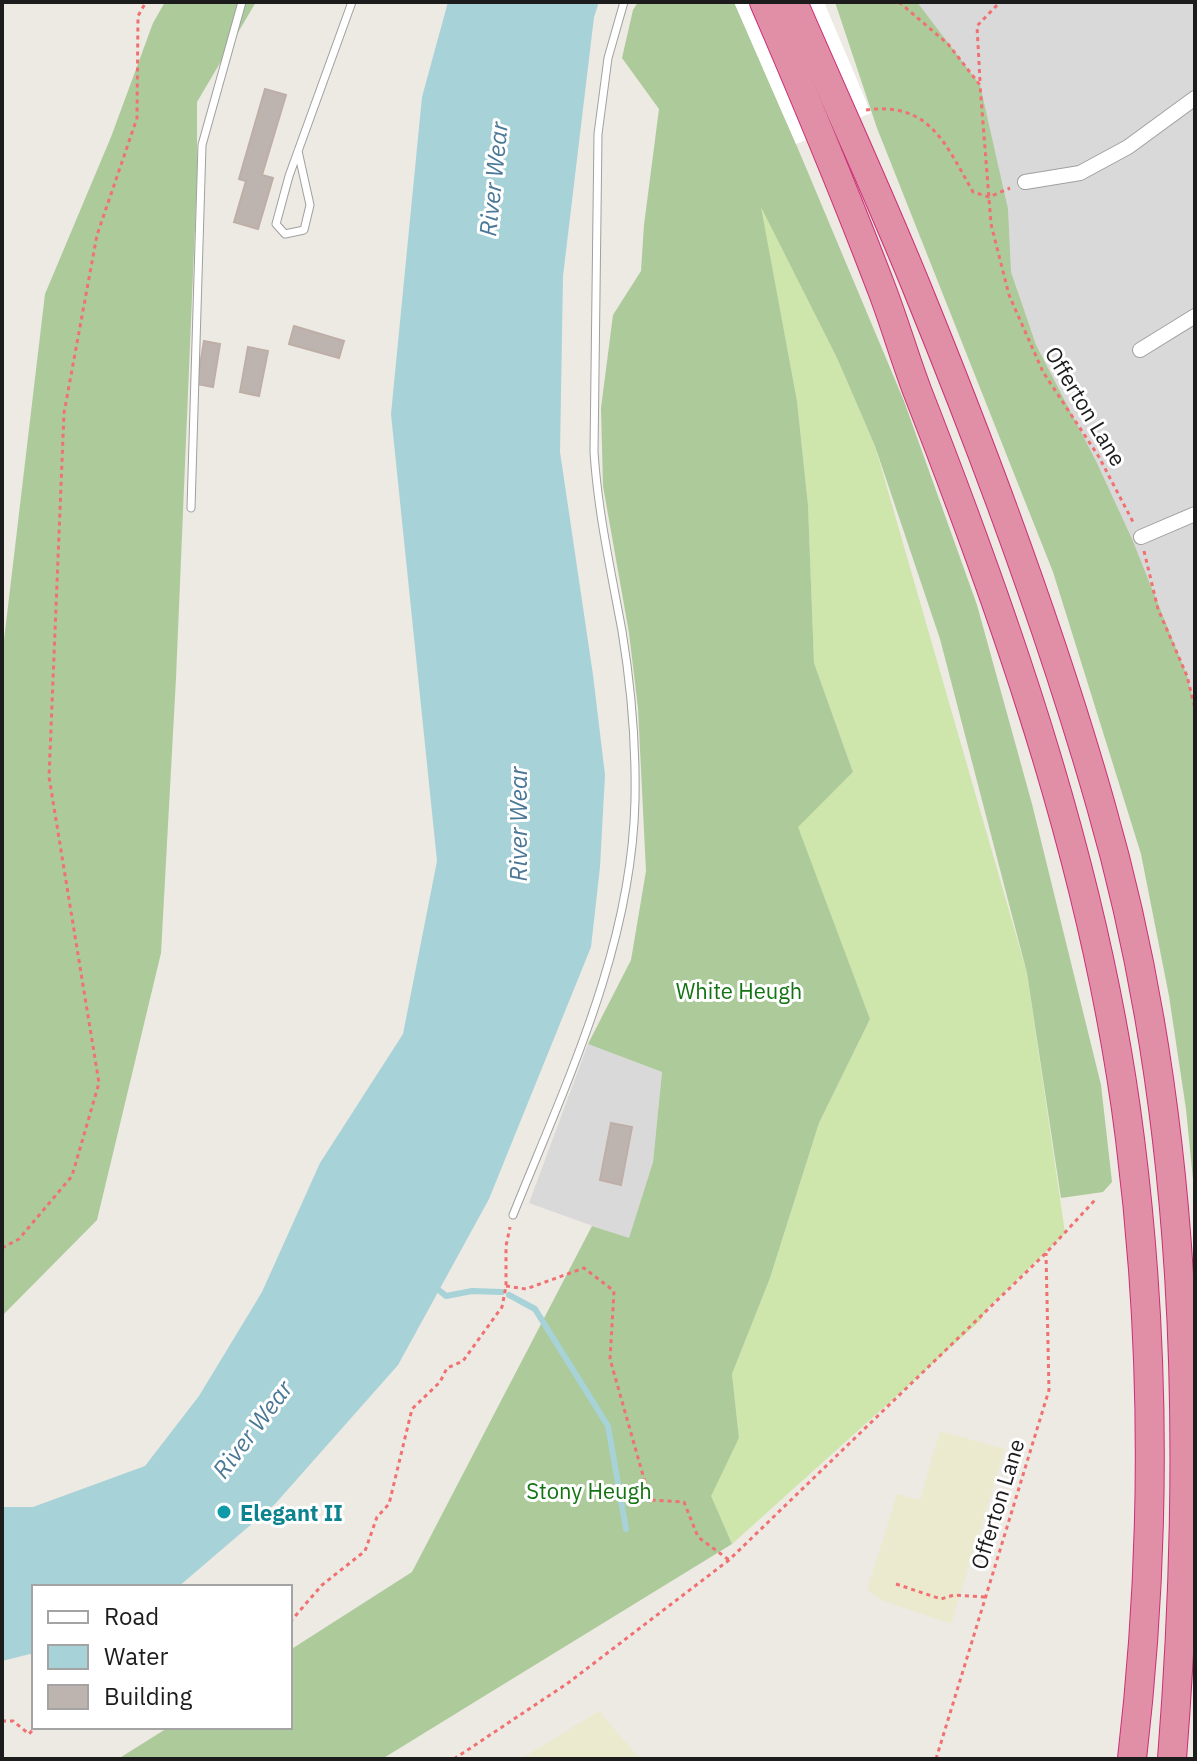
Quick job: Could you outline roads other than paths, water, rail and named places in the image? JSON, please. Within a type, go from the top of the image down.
[{"type":"highway","points":[[764,2],[842,123],[997,601],[1065,823],[1096,948],[1130,1137],[1143,1267],[1151,1465],[1141,1678],[1132,1759]]},
{"type":"highway","points":[[793,2],[842,123],[917,286],[1023,560],[1102,807],[1131,927],[1156,1048],[1174,1177],[1190,1387],[1189,1565],[1172,1759]]},
{"type":"street","points":[[1025,182],[1080,173],[1128,147],[1195,98]]},
{"type":"street","points":[[1140,350],[1195,316]]},
{"type":"street","points":[[1141,537],[1195,514]]},
{"type":"lane","points":[[191,508],[202,145],[242,2]]},
{"type":"lane","points":[[298,151],[310,205],[304,230],[285,234],[276,224],[298,151],[352,2]]},
{"type":"lane","points":[[513,1215],[609,966],[633,838],[635,786],[628,676],[597,494],[594,452],[598,134],[608,58],[624,2]]},
{"type":"water","name":"River Wear","points":[[448,2],[599,2],[594,17],[563,276],[560,452],[605,775],[600,867],[591,947],[489,1199],[398,1365],[275,1504],[180,1585],[32,1585],[32,1654],[2,1661],[2,1507],[33,1507],[145,1466],[199,1396],[262,1292],[320,1163],[403,1034],[437,861],[391,414],[422,97]]},
{"type":"waterway","points":[[434,1286],[446,1296],[472,1291],[502,1292]]},
{"type":"waterway","points":[[509,1295],[535,1309],[608,1426],[626,1529]]},
{"type":"place","name":"Elegant II","points":[[224,1512]]},
{"type":"park label","name":"White Heugh","points":[[739,990]]},
{"type":"park label","name":"Stony Heugh","points":[[589,1490]]}]
